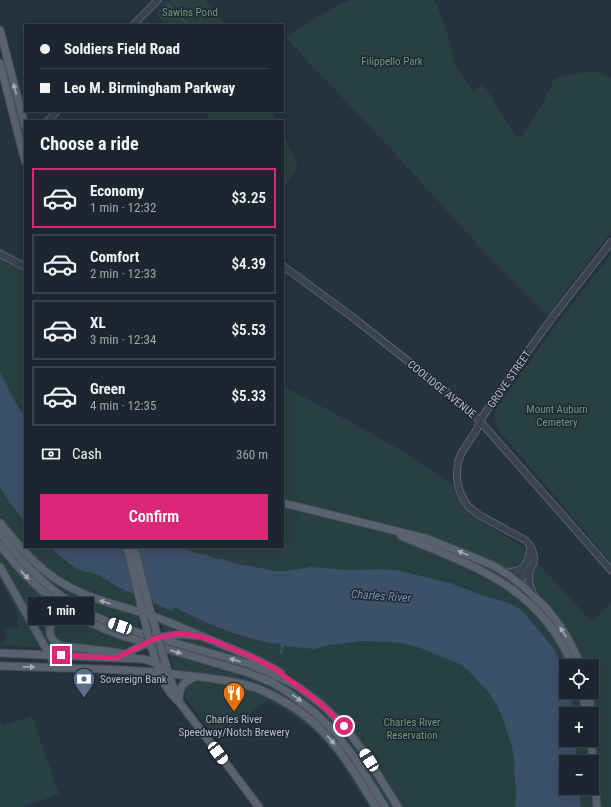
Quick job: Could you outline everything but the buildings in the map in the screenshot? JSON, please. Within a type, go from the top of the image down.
[{"type":"main road","points":[[0,30],[24,122]]},
{"type":"main road","points":[[0,63],[22,136],[24,153]]},
{"type":"main road","points":[[284,502],[415,536],[478,558],[517,581],[547,609],[558,623],[578,659]]},
{"type":"main road","points":[[0,523],[34,561],[59,581],[96,599],[152,616],[184,628],[267,664],[281,673],[321,704],[344,726],[363,750],[398,807]]},
{"type":"main road","points":[[384,529],[462,562],[488,574],[508,586],[539,613],[556,635],[570,659]]},
{"type":"main road","points":[[0,533],[20,558],[41,580],[65,599],[91,615],[130,630],[249,664],[297,686]]},
{"type":"main road","points":[[0,545],[19,569],[42,591],[67,610],[94,625]]},
{"type":"main road","points":[[132,548],[133,569],[142,613],[159,672],[167,689],[180,703],[259,807]]},
{"type":"main road","points":[[132,548],[152,616],[160,636],[162,652],[168,673],[180,703]]},
{"type":"main road","points":[[0,567],[57,668]]},
{"type":"main road","points":[[168,673],[156,662],[124,654],[60,646],[54,642],[50,635],[52,625],[54,621],[61,618],[69,618],[94,625],[123,636],[242,671],[271,682],[313,711],[335,732],[354,757],[385,807]]},
{"type":"main road","points":[[116,658],[160,636],[177,634],[190,635],[214,641]]},
{"type":"main road","points":[[0,653],[143,659]]},
{"type":"main road","points":[[0,666],[159,672],[230,681],[259,690],[283,701],[304,715],[322,731],[350,765],[376,807]]},
{"type":"main road","points":[[180,703],[179,693],[182,685],[189,680],[198,677]]},
{"type":"main road","points":[[592,747],[598,807]]},
{"type":"street","points":[[134,24],[158,0]]},
{"type":"street","points":[[49,120],[55,112]]},
{"type":"street","name":"GROVE STREET","points":[[530,546],[523,539],[476,514],[468,506],[460,492],[457,475],[459,459],[463,449],[478,429],[480,421],[555,314],[611,242]]},
{"type":"street","points":[[0,254],[24,266]]},
{"type":"street","name":"COOLIDGE AVENUE","points":[[284,267],[365,327],[465,406],[480,421],[611,570]]},
{"type":"street","points":[[530,546],[530,556],[518,574],[517,581],[520,589],[539,613]]},
{"type":"street","points":[[530,546],[534,557],[529,575],[529,584],[534,596]]},
{"type":"street","points":[[462,562],[478,566],[507,581],[517,581],[523,578],[531,568]]},
{"type":"street","points":[[500,570],[514,572],[523,567]]},
{"type":"green space","name":"Sawins Pond","points":[[171,0],[206,0],[224,24],[165,24],[156,14],[162,8],[161,4]]},
{"type":"green space","name":"Filippello Park","points":[[350,0],[435,0],[446,29],[455,65],[474,93],[483,84],[517,137],[522,137],[542,106],[555,77],[595,71],[611,78],[611,232],[548,315],[477,244],[390,148],[285,37],[338,5]]},
{"type":"green space","points":[[207,112],[273,112],[277,120],[209,120]]},
{"type":"green space","points":[[284,135],[298,166],[284,187]]},
{"type":"green space","points":[[0,247],[24,260],[24,415],[13,398],[0,372]]},
{"type":"green space","name":"Mount Auburn Cemetery","points":[[611,254],[611,562],[499,431],[500,429],[495,423],[494,416],[497,412],[495,410],[561,318]]},
{"type":"green space","points":[[284,387],[402,451],[454,485],[460,500],[467,511],[477,519],[523,547],[591,621],[611,604],[611,807],[581,807],[580,795],[599,795],[599,755],[577,755],[576,747],[599,747],[599,707],[573,707],[571,699],[599,699],[599,659],[559,659],[559,661],[554,649],[520,609],[509,603],[450,583],[397,570],[349,570],[311,567],[285,571],[273,571],[238,564],[223,559],[217,559],[183,548],[284,548]]},
{"type":"green space","points":[[0,487],[24,521],[24,548],[51,548],[67,562],[80,570],[94,573],[123,590],[133,593],[141,635],[139,640],[133,646],[107,654],[52,651],[34,647],[0,645],[6,639],[5,629],[18,628],[18,617],[16,609],[0,580]]},
{"type":"green space","name":"Charles River Reservation","points":[[153,603],[170,610],[174,607],[198,620],[235,634],[275,644],[278,643],[281,647],[279,654],[284,646],[314,649],[360,641],[390,642],[420,648],[447,658],[465,667],[477,678],[489,693],[498,707],[507,728],[515,765],[515,807],[369,807],[330,748],[305,724],[287,711],[267,701],[216,739],[185,697],[184,691],[186,688],[173,667],[161,621]]},
{"type":"green space","points":[[32,716],[59,794],[22,807],[0,807],[0,720],[2,726]]},
{"type":"water","points":[[0,372],[13,398],[24,415],[24,521],[0,487]]},
{"type":"water","name":"Charles River","points":[[51,548],[133,548],[140,551],[139,548],[183,548],[217,559],[223,559],[238,564],[273,571],[285,571],[311,567],[349,570],[397,570],[450,583],[509,603],[520,609],[526,615],[554,649],[559,660],[559,699],[571,699],[573,707],[559,707],[559,747],[576,747],[577,755],[559,755],[559,795],[580,795],[581,807],[515,807],[515,765],[512,747],[498,707],[489,693],[469,671],[455,662],[420,648],[390,642],[360,641],[314,649],[284,646],[282,654],[279,654],[281,647],[278,643],[275,644],[235,634],[211,625],[174,607],[172,611],[153,603],[153,601],[134,592],[128,592],[119,588],[98,575],[76,568],[64,560]]},
{"type":"waterway","points":[[168,5],[188,24]]},
{"type":"place","name":"Sovereign Bank","points":[[84,698]]},
{"type":"place","name":"Charles River Speedway/Notch Brewery","points":[[234,712]]},
{"type":"route","points":[[61,655],[116,658],[154,639],[177,634],[194,635],[214,641],[267,664],[321,704],[344,726]]}]
